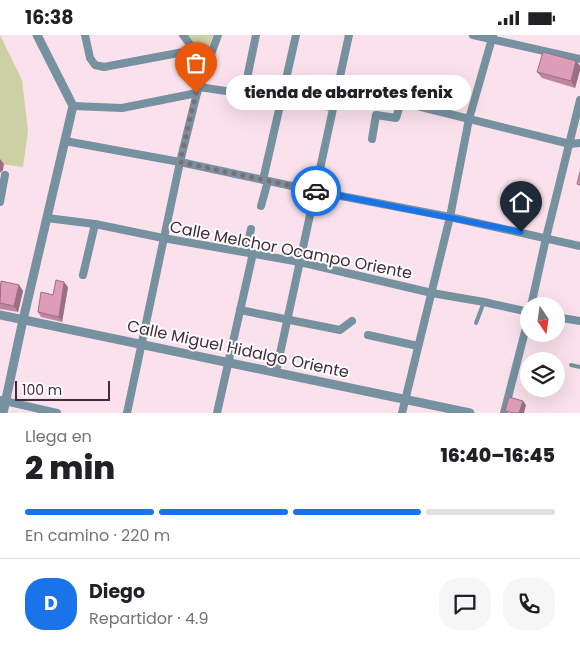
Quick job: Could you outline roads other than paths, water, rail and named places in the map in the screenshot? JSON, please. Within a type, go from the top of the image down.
[{"type":"street","points":[[3,413],[3,401],[73,107],[37,35]]},
{"type":"street","points":[[85,35],[90,58],[95,65],[104,67],[194,50]]},
{"type":"street","points":[[183,35],[194,50],[198,90]]},
{"type":"street","points":[[127,413],[180,162],[198,90],[218,35]]},
{"type":"street","points":[[244,93],[256,35]]},
{"type":"street","points":[[262,206],[296,35]]},
{"type":"street","points":[[276,372],[349,35]]},
{"type":"street","points":[[473,35],[492,37],[580,59]]},
{"type":"street","points":[[402,413],[450,217],[469,119],[492,37]]},
{"type":"street","points":[[337,88],[570,144],[580,143]]},
{"type":"street","points":[[73,107],[122,108],[198,90],[244,93],[332,107]]},
{"type":"street","points":[[533,297],[580,100]]},
{"type":"street","points":[[372,139],[376,115],[396,118],[401,102]]},
{"type":"street","points":[[65,141],[180,162],[580,245]]},
{"type":"street","points":[[0,202],[5,175]]},
{"type":"street","name":"Calle Melchor Ocampo Oriente","points":[[47,218],[95,224],[300,262],[432,293],[520,310]]},
{"type":"street","points":[[83,275],[95,224]]},
{"type":"street","points":[[217,413],[240,310],[249,253],[250,229]]},
{"type":"street","points":[[240,310],[340,330],[352,321]]},
{"type":"street","name":"Calle Miguel Hidalgo Oriente","points":[[0,315],[470,413]]},
{"type":"street","points":[[565,318],[580,321]]},
{"type":"street","points":[[368,335],[418,346]]},
{"type":"street","points":[[504,413],[522,343]]},
{"type":"street","points":[[3,401],[57,413]]},
{"type":"lane","points":[[476,323],[484,302]]},
{"type":"lane","points":[[570,365],[580,367]]},
{"type":"place","name":"tienda de abarrotes fenix","points":[[196,93]]}]
